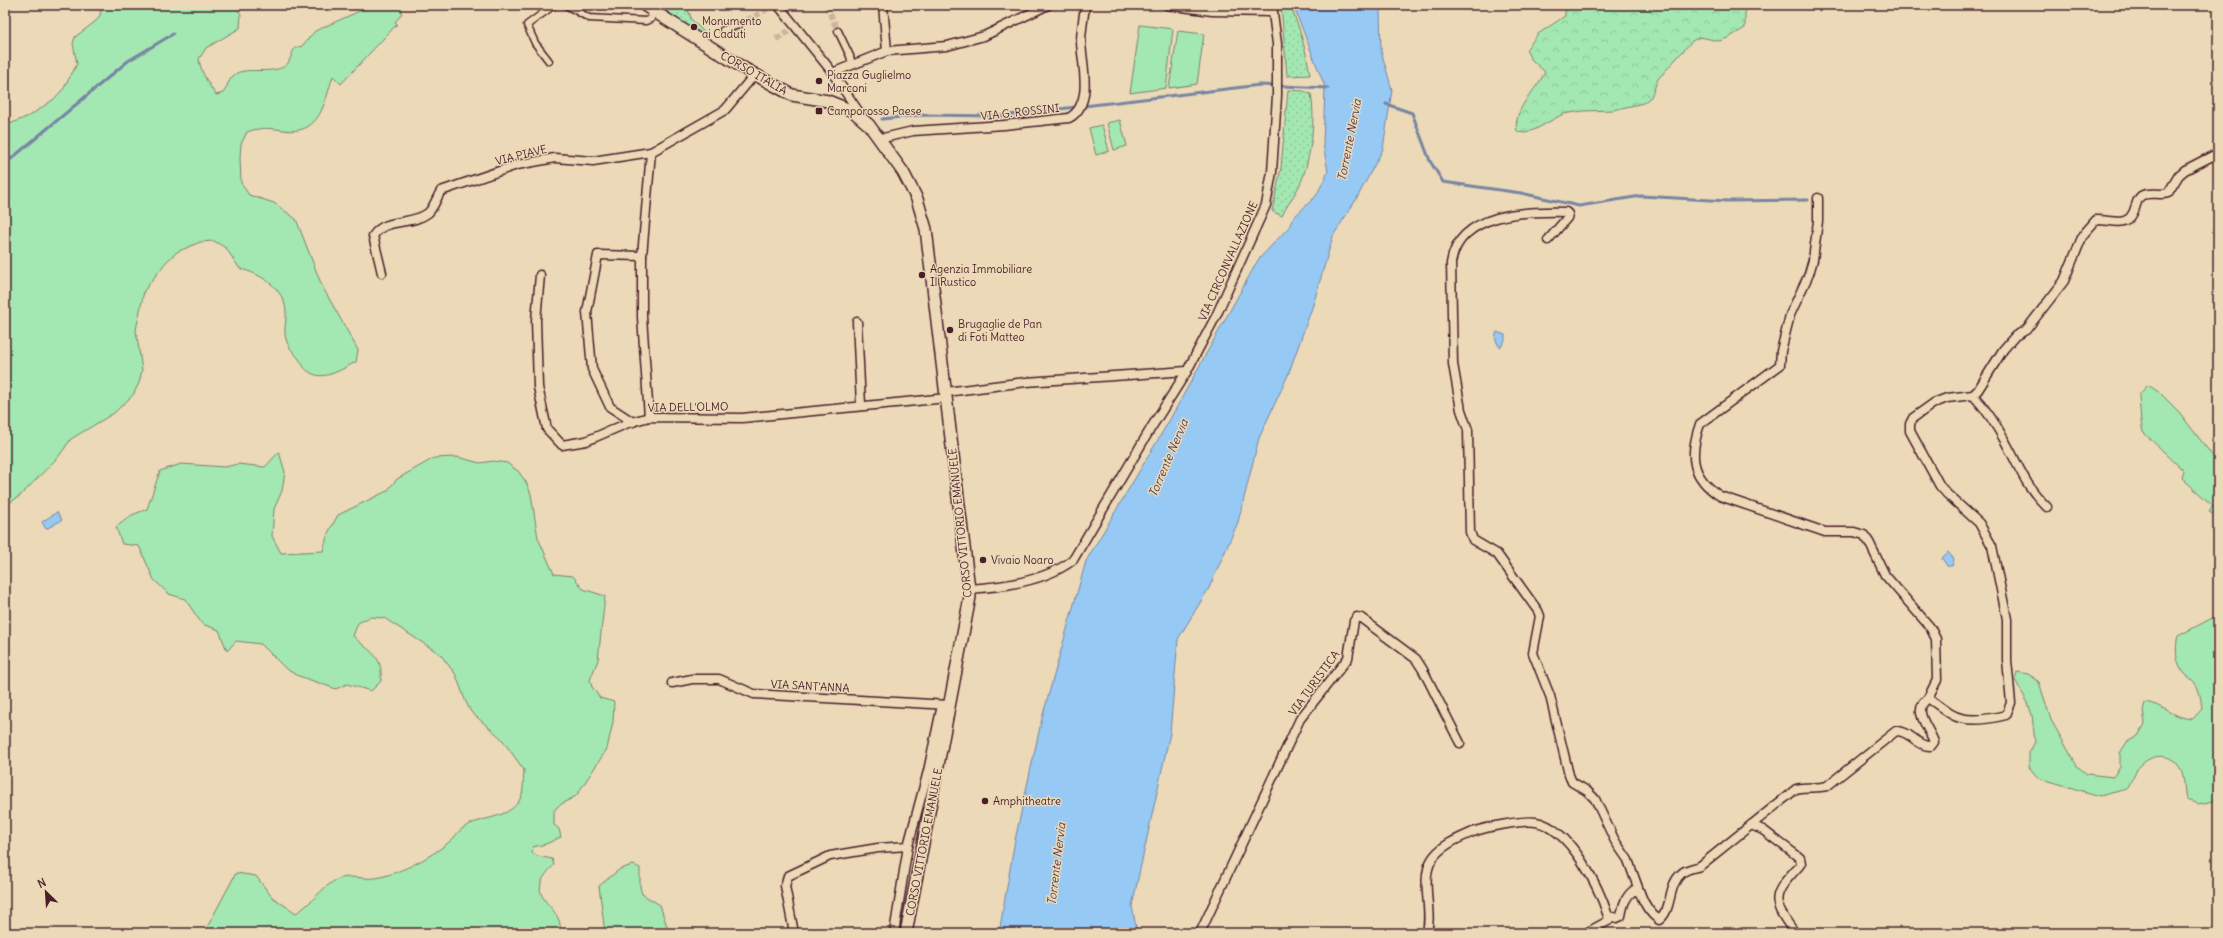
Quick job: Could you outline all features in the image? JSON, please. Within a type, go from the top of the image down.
[{"type":"main road","name":"CORSO ITALIA","points":[[649,7],[755,74],[792,95],[828,101],[854,108],[869,125]]},
{"type":"main road","name":"CORSO VITTORIO EMANUELE","points":[[869,125],[910,185],[922,214],[926,229],[970,597],[946,705],[936,776],[906,933]]},
{"type":"street","points":[[548,61],[535,43],[527,25],[554,5]]},
{"type":"street","points":[[566,5],[589,18],[646,21],[651,19],[649,7]]},
{"type":"street","points":[[778,5],[832,73],[854,108]]},
{"type":"street","points":[[883,5],[887,50]]},
{"type":"street","points":[[832,73],[887,50],[947,46],[984,36],[1048,5]]},
{"type":"street","name":"VIA G. ROSSINI","points":[[879,139],[913,131],[1004,125],[1069,118],[1076,114],[1083,101],[1084,79],[1081,42],[1085,5]]},
{"type":"street","points":[[1167,5],[1212,11],[1273,9]]},
{"type":"street","name":"VIA CIRCONVALLAZIONE","points":[[969,589],[1001,585],[1038,576],[1058,570],[1073,560],[1151,428],[1187,371],[1216,316],[1266,205],[1272,172],[1277,96],[1273,9]]},
{"type":"street","points":[[723,30],[739,25]]},
{"type":"street","points":[[838,32],[850,56],[852,64]]},
{"type":"street","name":"VIA PIAVE","points":[[382,273],[373,236],[377,229],[388,224],[408,221],[428,213],[441,191],[517,165],[547,159],[555,158],[593,161],[651,152],[725,110],[755,74]]},
{"type":"street","points":[[649,417],[642,317],[642,256],[651,152]]},
{"type":"street","points":[[1928,698],[1952,715],[1963,719],[1983,719],[2006,715],[2011,703],[2007,660],[2009,640],[2006,611],[1992,546],[1980,523],[1940,486],[1910,431],[1910,424],[1914,418],[1934,403],[1947,398],[1973,395],[1991,371],[2003,350],[2015,336],[2026,330],[2064,281],[2076,248],[2091,224],[2096,220],[2121,222],[2128,219],[2133,214],[2138,200],[2142,195],[2160,195],[2168,193],[2179,175],[2185,170],[2218,153]]},
{"type":"street","points":[[1548,240],[1567,218],[1568,214],[1566,212],[1519,214],[1489,220],[1474,227],[1452,253],[1453,364],[1461,410],[1468,430],[1470,532],[1473,540],[1497,554],[1540,616],[1533,653],[1550,696],[1567,770],[1572,782],[1587,791],[1595,799],[1615,841],[1628,860],[1644,904],[1652,916],[1659,920],[1663,917],[1671,892],[1682,872],[1700,866],[1796,789],[1805,786],[1817,788],[1827,786],[1896,731],[1902,730],[1926,747],[1931,746],[1934,742],[1920,709],[1922,703],[1928,698],[1937,680],[1936,639],[1930,627],[1884,575],[1869,542],[1864,535],[1854,532],[1825,532],[1720,496],[1707,487],[1696,471],[1693,458],[1695,439],[1700,424],[1780,365],[1781,351],[1790,315],[1809,274],[1813,260],[1818,221],[1818,198]]},
{"type":"street","points":[[633,422],[610,407],[592,369],[587,312],[598,255],[642,256]]},
{"type":"street","name":"VIA DELL'OLMO","points":[[540,275],[536,320],[538,387],[547,429],[562,445],[586,441],[649,417],[742,418],[946,395]]},
{"type":"street","points":[[856,322],[861,405]]},
{"type":"street","points":[[946,395],[1026,382],[1187,371]]},
{"type":"street","points":[[1973,395],[2006,442],[2020,473],[2037,498],[2047,507]]},
{"type":"street","name":"VIA TURISTICA","points":[[1200,933],[1300,719],[1348,658],[1354,621],[1357,617],[1361,618],[1416,659],[1460,743]]},
{"type":"street","name":"VIA SANT'ANNA","points":[[672,683],[692,679],[719,679],[754,694],[946,705]]},
{"type":"street","points":[[894,933],[908,846],[946,705]]},
{"type":"street","points":[[929,764],[936,776]]},
{"type":"street","points":[[1426,933],[1428,928],[1426,898],[1431,860],[1458,838],[1484,827],[1537,822],[1554,830],[1572,848],[1593,877],[1608,916],[1617,918],[1621,916],[1623,905],[1628,894],[1634,890],[1640,893]]},
{"type":"street","points":[[1751,825],[1758,826],[1800,858],[1801,863],[1781,885],[1776,894],[1777,904],[1795,933]]},
{"type":"street","points":[[794,933],[785,886],[788,876],[830,856],[878,848],[908,846]]},
{"type":"street","points":[[1586,933],[1608,921]]},
{"type":"green space","points":[[102,5],[233,5],[241,14],[240,28],[206,48],[199,59],[203,73],[216,95],[223,93],[230,79],[238,72],[273,70],[285,66],[289,62],[295,48],[302,46],[315,31],[373,5],[402,5],[401,15],[395,22],[397,24],[341,84],[333,76],[323,107],[313,123],[305,128],[295,131],[265,128],[252,130],[247,132],[241,144],[241,183],[249,195],[274,203],[296,219],[322,286],[358,350],[356,362],[332,374],[320,376],[307,370],[291,350],[287,342],[285,336],[286,311],[281,295],[276,289],[263,278],[240,269],[226,248],[214,241],[200,242],[177,252],[166,262],[144,291],[136,330],[142,370],[139,383],[133,395],[114,413],[71,439],[59,456],[21,495],[5,506],[5,126],[31,115],[54,99],[64,88],[77,64],[73,44],[75,37],[96,21],[100,15]]},
{"type":"green space","points":[[666,5],[686,5],[692,20],[708,36],[707,38],[665,12]]},
{"type":"green space","points":[[1281,5],[1290,5],[1294,14],[1307,57],[1310,75],[1287,76]]},
{"type":"green space","points":[[1565,5],[1740,5],[1745,11],[1745,28],[1728,38],[1719,41],[1700,37],[1692,41],[1658,79],[1651,97],[1643,103],[1613,110],[1583,111],[1563,114],[1526,133],[1517,132],[1516,124],[1521,108],[1545,72],[1531,59],[1526,50],[1538,34],[1565,16]]},
{"type":"green space","points":[[1140,25],[1173,29],[1166,88],[1130,93]]},
{"type":"green space","points":[[1178,31],[1204,34],[1197,84],[1169,88]]},
{"type":"green space","points":[[1288,90],[1303,91],[1311,94],[1313,125],[1308,158],[1303,177],[1282,216],[1272,211],[1281,168]]},
{"type":"green space","points":[[1120,120],[1127,146],[1114,150],[1107,123]]},
{"type":"green space","points":[[1102,125],[1109,151],[1096,155],[1089,128]]},
{"type":"green space","points":[[2148,385],[2160,393],[2179,412],[2218,463],[2218,517],[2209,512],[2213,506],[2182,478],[2184,471],[2143,432],[2139,395]]},
{"type":"green space","points":[[279,452],[285,472],[282,491],[274,509],[272,536],[281,553],[323,551],[328,533],[338,515],[387,491],[397,479],[434,458],[457,457],[480,463],[493,461],[507,463],[518,471],[526,482],[531,494],[538,538],[554,574],[573,576],[583,589],[605,596],[598,660],[590,680],[592,687],[600,698],[614,702],[613,722],[607,749],[576,796],[558,806],[554,811],[554,825],[559,829],[561,837],[546,844],[533,847],[532,853],[552,859],[554,865],[544,877],[540,886],[541,894],[560,923],[560,933],[520,933],[510,931],[508,933],[204,933],[236,873],[256,876],[272,897],[296,913],[327,886],[338,879],[349,877],[381,877],[398,871],[433,854],[452,840],[459,831],[470,824],[495,817],[510,810],[521,797],[523,791],[524,770],[501,738],[471,712],[456,675],[440,654],[384,618],[370,617],[358,623],[353,636],[378,659],[381,672],[381,681],[371,691],[347,684],[336,689],[296,675],[285,668],[261,644],[236,641],[227,651],[219,630],[202,624],[185,599],[169,594],[154,580],[139,546],[122,544],[116,527],[132,515],[147,509],[160,471],[181,464],[225,467],[238,464],[265,467]]},
{"type":"green space","points":[[2218,615],[2218,800],[2199,804],[2186,800],[2183,776],[2179,767],[2170,758],[2159,756],[2152,758],[2139,767],[2127,789],[2100,796],[2038,778],[2029,767],[2029,753],[2035,742],[2032,715],[2028,703],[2015,680],[2017,672],[2029,674],[2039,682],[2051,720],[2077,766],[2087,774],[2113,777],[2120,767],[2120,753],[2127,742],[2138,736],[2145,724],[2143,711],[2145,702],[2158,706],[2174,714],[2193,719],[2202,709],[2198,688],[2179,665],[2176,651],[2177,641],[2178,636]]},
{"type":"green space","points":[[633,865],[640,868],[640,887],[642,894],[660,905],[669,933],[605,933],[599,886],[620,869]]},
{"type":"water","name":"Torrente Nervia","points":[[1293,5],[1378,5],[1380,10],[1381,51],[1392,90],[1383,149],[1357,198],[1333,236],[1313,305],[1288,375],[1259,438],[1238,522],[1209,588],[1178,639],[1170,733],[1132,906],[1137,933],[999,933],[1015,840],[1042,718],[1086,561],[1169,421],[1258,260],[1289,227],[1293,218],[1316,196],[1328,172],[1323,144],[1325,87]]},
{"type":"water","points":[[1497,332],[1505,335],[1505,340],[1501,347],[1498,345],[1495,337]]},
{"type":"water","points":[[57,512],[62,520],[46,529],[42,522]]},
{"type":"water","points":[[1948,552],[1954,559],[1952,566],[1947,566],[1942,558]]},
{"type":"waterway","points":[[5,164],[128,61],[173,34]]},
{"type":"waterway","points":[[882,119],[921,115],[1001,116],[1260,85],[1328,88]]},
{"type":"waterway","points":[[1386,104],[1412,113],[1430,161],[1443,182],[1521,193],[1579,206],[1641,196],[1728,201],[1808,200]]},
{"type":"tunnel","points":[[739,25],[774,5]]},
{"type":"tunnel","points":[[826,5],[838,31]]},
{"type":"tunnel","points":[[776,39],[795,27]]},
{"type":"place","name":"Monumento ai Caduti","points":[[694,27]]},
{"type":"place","name":"Piazza Guglielmo Marconi","points":[[819,81]]},
{"type":"place","name":"Camporosso Paese","points":[[819,111]]},
{"type":"place","name":"Agenzia Immobiliare Il Rustico","points":[[922,275]]},
{"type":"place","name":"Brugaglie de Pan di Foti Matteo","points":[[950,330]]},
{"type":"place","name":"Vivaio Noaro","points":[[983,560]]},
{"type":"place","name":"Amphitheatre","points":[[985,801]]}]
